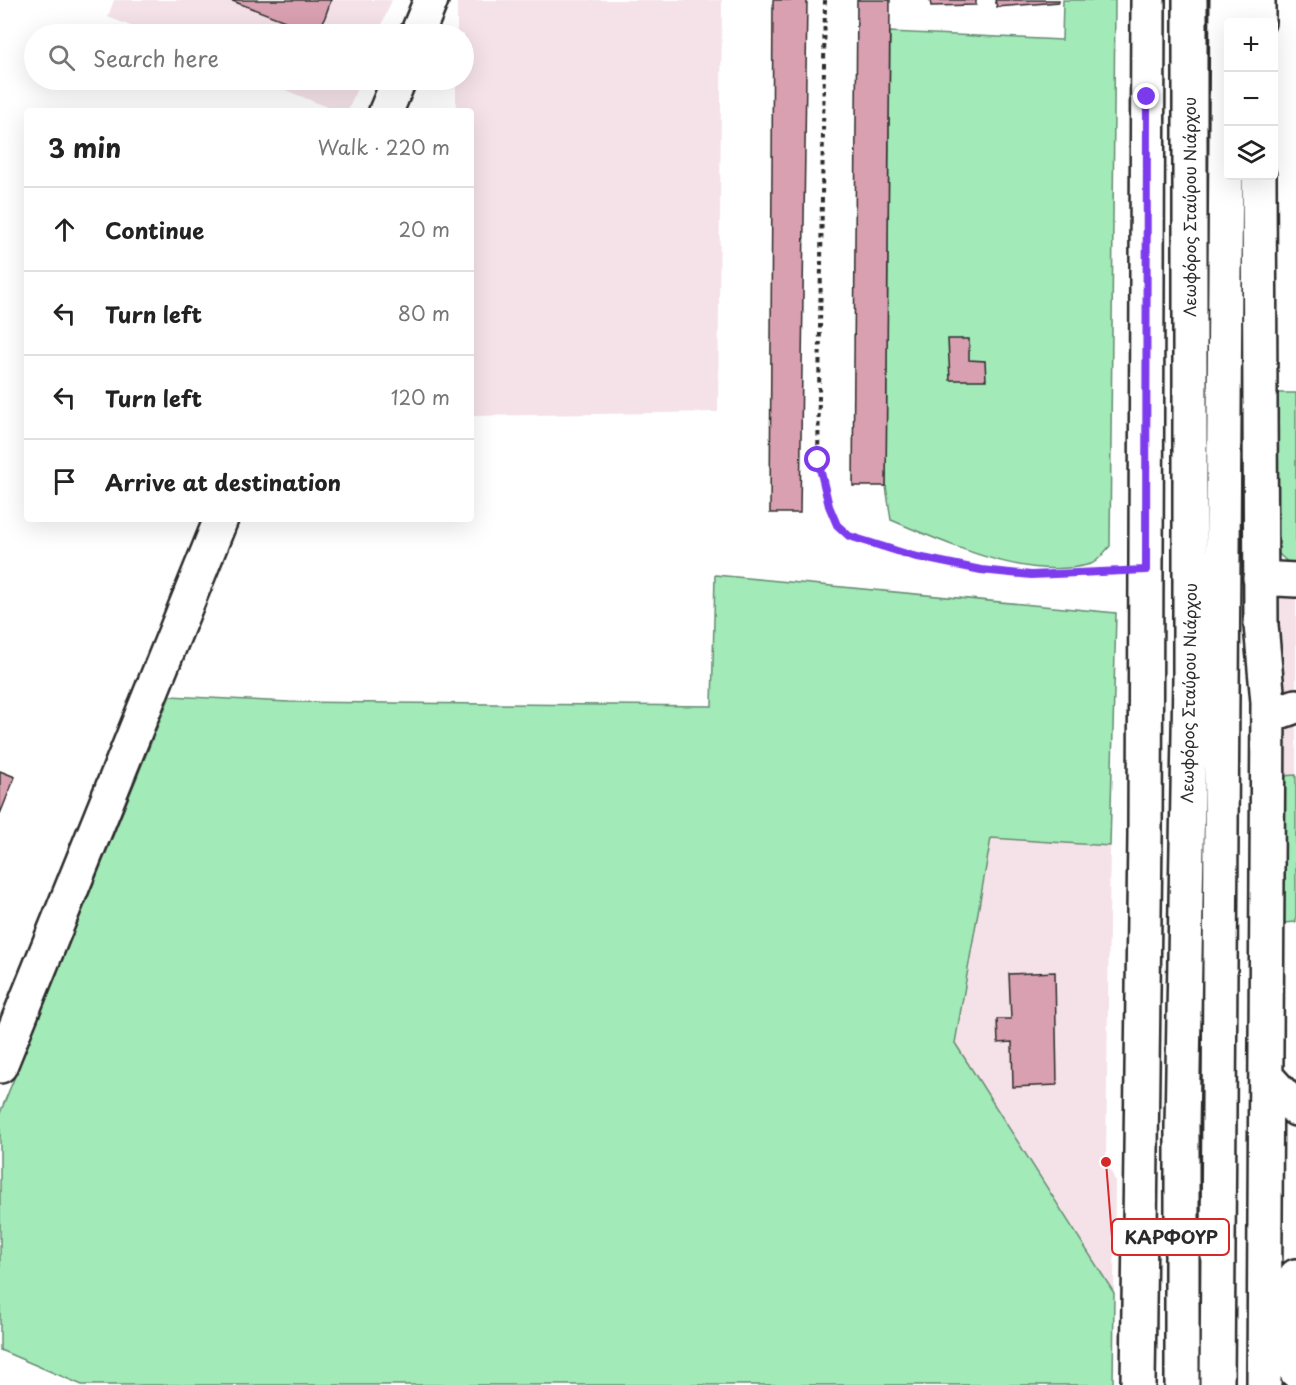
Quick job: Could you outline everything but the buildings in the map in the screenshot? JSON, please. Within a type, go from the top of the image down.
[{"type":"street","points":[[421,24],[431,0]]},
{"type":"street","points":[[1138,1385],[1146,570],[1148,0]]},
{"type":"street","name":"Λεωφόρος Σταύρου Νιάρχου","points":[[1182,1385],[1182,1127],[1190,678],[1190,0]]},
{"type":"street","name":"Λεωφόρος Σταύρου Νιάρχου","points":[[1216,1385],[1227,0]]},
{"type":"street","points":[[1258,0],[1258,18]]},
{"type":"street","points":[[387,108],[395,90]]},
{"type":"street","points":[[1258,180],[1285,582],[1261,625],[1282,681],[1266,1076],[1264,1385]]},
{"type":"street","points":[[0,1066],[220,522]]},
{"type":"street","points":[[1266,1076],[1296,1109]]},
{"type":"street","points":[[1296,1276],[1296,1354]]},
{"type":"path","points":[[825,0],[818,460],[829,506],[837,525],[849,536],[913,556],[981,570],[1031,575],[1146,570]]},
{"type":"shaded area","points":[[114,0],[392,0],[382,24],[126,24],[108,17]]},
{"type":"shaded area","points":[[457,0],[722,0],[718,412],[474,416],[474,108],[456,108],[456,90],[474,90],[474,24],[457,24]]},
{"type":"shaded area","points":[[286,90],[356,90],[349,108],[330,108]]},
{"type":"shaded area","points":[[1296,585],[1296,775],[1281,776],[1274,601]]},
{"type":"shaded area","points":[[991,838],[1110,846],[1106,1161],[1115,1180],[1114,1293],[955,1043]]},
{"type":"green space","points":[[1063,0],[1115,0],[1110,546],[1099,559],[1091,564],[1066,568],[1041,568],[989,558],[891,520],[886,486],[890,32],[1062,40]]},
{"type":"green space","points":[[1266,393],[1296,393],[1296,570],[1266,542]]},
{"type":"green space","points":[[715,575],[1116,613],[1110,846],[991,838],[955,1043],[1114,1293],[1113,1385],[82,1385],[0,1350],[0,1113],[170,696],[289,702],[712,706]]},
{"type":"green space","points":[[1296,775],[1296,922],[1284,923],[1281,776]]},
{"type":"place","name":"ΚΑΡΦΟΥΡ","points":[[1106,1162]]},
{"type":"route","points":[[818,460],[829,506],[837,525],[849,536],[913,556],[981,570],[1031,575],[1146,570],[1147,97]]}]
